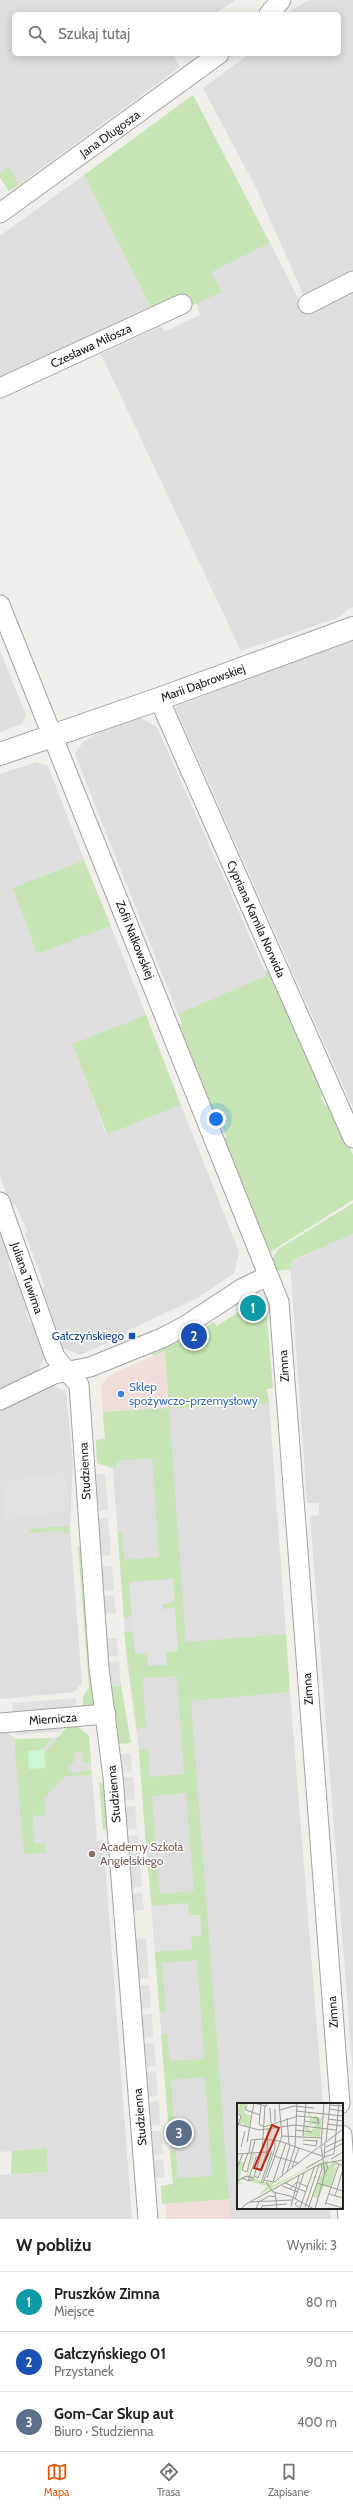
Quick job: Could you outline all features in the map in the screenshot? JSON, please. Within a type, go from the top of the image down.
[{"type":"street","name":"Jana Długosza","points":[[0,213],[216,56]]},
{"type":"street","points":[[308,304],[353,281]]},
{"type":"street","name":"Czesława Miłosza","points":[[0,388],[182,304]]},
{"type":"street","name":"Zofii Nałkowskiej","points":[[0,605],[268,1276]]},
{"type":"street","name":"Marii Dąbrowskiej","points":[[0,754],[158,699],[353,628]]},
{"type":"street","name":"Cypriana Kamila Norwida","points":[[158,699],[353,1138]]},
{"type":"street","name":"Juliana Tuwima","points":[[0,1202],[53,1352],[57,1360],[70,1372]]},
{"type":"street","points":[[0,1400],[54,1374],[90,1367],[162,1338],[185,1326],[243,1288],[268,1276]]},
{"type":"street","name":"Zimna","points":[[268,1276],[280,1306],[340,2103]]},
{"type":"street","name":"Studzienna","points":[[70,1372],[78,1382],[80,1389],[99,1668],[113,1777],[148,2219]]},
{"type":"street","name":"Miernicza","points":[[0,1723],[106,1714]]},
{"type":"street","points":[[343,2149],[348,2219]]},
{"type":"shaded area","points":[[0,0],[235,0],[218,12],[12,12],[12,56],[174,56],[180,67],[19,185],[9,166],[0,173]]},
{"type":"shaded area","points":[[309,0],[353,0],[353,270],[304,296],[256,188],[203,88],[246,56],[341,56],[341,12],[290,11]]},
{"type":"shaded area","points":[[84,175],[152,310],[0,382],[0,236]]},
{"type":"shaded area","points":[[270,243],[307,316],[353,292],[353,607],[348,609],[340,617],[241,651],[101,354],[161,326],[164,332],[200,315],[196,303],[221,291],[212,272]]},
{"type":"shaded area","points":[[353,639],[353,1108],[175,707]]},
{"type":"shaded area","points":[[0,651],[26,715],[22,724],[0,732]]},
{"type":"shaded area","points":[[140,718],[157,727],[267,976],[178,1014],[75,754],[83,742],[102,731]]},
{"type":"shaded area","points":[[37,762],[48,766],[84,860],[40,877],[22,913],[37,954],[111,926],[146,1015],[72,1044],[106,1134],[181,1105],[239,1252],[234,1273],[199,1297],[127,1331],[127,1334],[80,1355],[63,1348],[42,1289],[45,1287],[25,1233],[28,1232],[15,1204],[10,1206],[0,1174],[0,774]]},
{"type":"shaded area","points":[[0,1233],[4,1236],[11,1257],[8,1263],[13,1275],[19,1278],[29,1308],[25,1311],[30,1323],[34,1323],[46,1354],[38,1372],[0,1391]]},
{"type":"shaded area","points":[[353,1234],[353,2075],[310,1516],[319,1515],[319,1503],[307,1503],[290,1262]]},
{"type":"shaded area","points":[[165,1351],[169,1408],[103,1412],[101,1385],[110,1375]]},
{"type":"shaded area","points":[[51,1384],[66,1392],[73,1462],[70,1528],[82,1683],[74,1692],[0,1699],[0,1408]]},
{"type":"shaded area","points":[[269,1403],[286,1634],[186,1643],[191,1700],[290,1692],[323,2103],[237,2103],[237,2209],[330,2209],[331,2219],[230,2219],[229,2199],[162,2204],[161,2186],[173,2184],[139,1750],[127,1663],[113,1469],[97,1463],[96,1440],[105,1439],[103,1412]]},
{"type":"shaded area","points":[[64,1472],[70,1510],[6,1520],[1,1482]]},
{"type":"shaded area","points":[[93,1474],[105,1474],[108,1510],[96,1511]]},
{"type":"shaded area","points":[[108,1518],[111,1555],[99,1556],[97,1519]]},
{"type":"shaded area","points":[[112,1566],[114,1590],[102,1591],[100,1567]]},
{"type":"shaded area","points":[[173,1579],[175,1602],[162,1604],[163,1609],[175,1608],[178,1651],[166,1652],[167,1665],[148,1666],[147,1653],[135,1654],[129,1582]]},
{"type":"shaded area","points":[[114,1595],[116,1613],[104,1614],[102,1596]]},
{"type":"shaded area","points":[[117,1638],[118,1656],[106,1656],[106,1639]]},
{"type":"shaded area","points":[[119,1661],[121,1685],[109,1686],[107,1663]]},
{"type":"shaded area","points":[[76,1698],[77,1710],[13,1715],[12,1703]]},
{"type":"shaded area","points":[[66,1724],[60,1731],[18,1735],[11,1729]]},
{"type":"shaded area","points":[[67,1727],[89,1736],[97,1841],[102,1840],[104,1849],[132,2219],[0,2219],[0,2175],[47,2172],[48,2160],[47,2148],[0,2152],[0,1733],[8,1732],[16,1741],[59,1737]]},
{"type":"shaded area","points":[[131,1753],[132,1771],[120,1772],[119,1754]]},
{"type":"shaded area","points":[[121,1777],[133,1777],[135,1800],[123,1801]]},
{"type":"shaded area","points":[[135,1806],[137,1829],[125,1830],[123,1807]]},
{"type":"shaded area","points":[[138,1835],[140,1858],[127,1859],[125,1836]]},
{"type":"shaded area","points":[[140,1864],[142,1887],[129,1888],[127,1865]]},
{"type":"shaded area","points":[[142,1893],[144,1910],[131,1911],[130,1894]]},
{"type":"shaded area","points":[[188,1903],[189,1915],[200,1915],[202,1935],[191,1937],[192,1949],[155,1952],[152,1906]]},
{"type":"shaded area","points":[[146,1938],[149,1978],[137,1979],[133,1939]]},
{"type":"shaded area","points":[[137,1985],[149,1985],[151,2008],[139,2009]]},
{"type":"shaded area","points":[[152,2014],[153,2037],[142,2038],[140,2015]]},
{"type":"shaded area","points":[[154,2043],[156,2066],[144,2067],[142,2044]]},
{"type":"shaded area","points":[[144,2072],[156,2072],[158,2096],[146,2097]]},
{"type":"shaded area","points":[[159,2101],[160,2125],[148,2126],[147,2102]]},
{"type":"shaded area","points":[[149,2131],[161,2131],[163,2154],[151,2155]]},
{"type":"shaded area","points":[[163,2160],[165,2177],[152,2178],[151,2161]]},
{"type":"shaded area","points":[[229,2199],[230,2219],[167,2219],[165,2204]]},
{"type":"green space","points":[[193,95],[270,243],[212,272],[222,292],[190,306],[184,295],[152,310],[84,175]]},
{"type":"green space","points":[[9,166],[19,185],[9,191],[0,178],[0,173]]},
{"type":"green space","points":[[84,860],[111,926],[37,954],[13,888]]},
{"type":"green space","points":[[270,969],[326,1096],[320,1097],[325,1105],[331,1106],[353,1155],[353,1200],[267,1254],[222,1142],[226,1137],[222,1127],[217,1130],[178,1025],[182,1024],[178,1014],[266,976],[265,971]]},
{"type":"green space","points":[[146,1015],[181,1105],[107,1134],[72,1044]]},
{"type":"green space","points":[[353,1203],[353,1234],[291,1261],[291,1269],[275,1271],[270,1261],[280,1248]]},
{"type":"green space","points":[[250,1300],[263,1301],[266,1308],[273,1388],[267,1389],[269,1403],[169,1409],[186,1642],[286,1634],[290,1692],[191,1701],[229,2199],[162,2204],[161,2186],[173,2184],[170,2151],[176,2151],[178,2178],[212,2176],[205,2077],[171,2080],[174,2129],[169,2130],[161,2034],[167,2034],[170,2061],[204,2059],[197,1960],[162,1963],[166,2012],[160,2013],[155,1952],[192,1949],[191,1936],[202,1935],[200,1915],[189,1915],[187,1903],[152,1906],[148,1867],[157,1866],[160,1894],[194,1891],[186,1793],[152,1796],[156,1845],[146,1846],[139,1750],[148,1749],[150,1777],[184,1774],[177,1676],[143,1678],[146,1728],[137,1729],[124,1632],[133,1631],[135,1654],[178,1651],[174,1608],[163,1609],[162,1604],[174,1602],[173,1579],[129,1582],[132,1617],[124,1618],[118,1532],[122,1532],[124,1560],[159,1557],[152,1458],[117,1461],[117,1468],[97,1463],[96,1440],[105,1439],[103,1412],[169,1408],[165,1351],[153,1356],[152,1354],[190,1336],[193,1341],[200,1337],[197,1332],[214,1322],[217,1326],[242,1310],[239,1305]]},
{"type":"green space","points":[[68,1526],[69,1534],[58,1531],[29,1533],[29,1529]]},
{"type":"green space","points":[[78,1546],[82,1547],[96,1703],[91,1708],[83,1710],[83,1697],[89,1687]]},
{"type":"green space","points":[[121,1685],[131,1743],[118,1744],[109,1686]]},
{"type":"green space","points":[[76,1725],[89,1736],[91,1762],[83,1763],[82,1752],[74,1752],[75,1760],[68,1767],[69,1773],[91,1770],[91,1775],[66,1776],[44,1798],[46,1815],[33,1816],[34,1843],[45,1843],[46,1853],[24,1854],[14,1739],[52,1738],[42,1750],[28,1751],[45,1768],[44,1753],[67,1727]]},
{"type":"green space","points":[[44,1750],[46,1768],[29,1769],[28,1751]]},
{"type":"green space","points":[[99,1782],[105,1784],[109,1829],[103,1830]]},
{"type":"green space","points":[[47,2148],[48,2172],[11,2174],[12,2151]]},
{"type":"place","name":"Pruszków Zimna","points":[[253,1308]]},
{"type":"place","name":"Gałczyńskiego","points":[[132,1336]]},
{"type":"place","name":"Gałczyńskiego 01","points":[[194,1336]]},
{"type":"place","name":"Sklep spożywczo-przemysłowy","points":[[121,1394]]},
{"type":"place","name":"Academy Szkoła Angielskiego","points":[[92,1854]]},
{"type":"place","name":"Gom-Car Skup aut","points":[[179,2133]]}]
